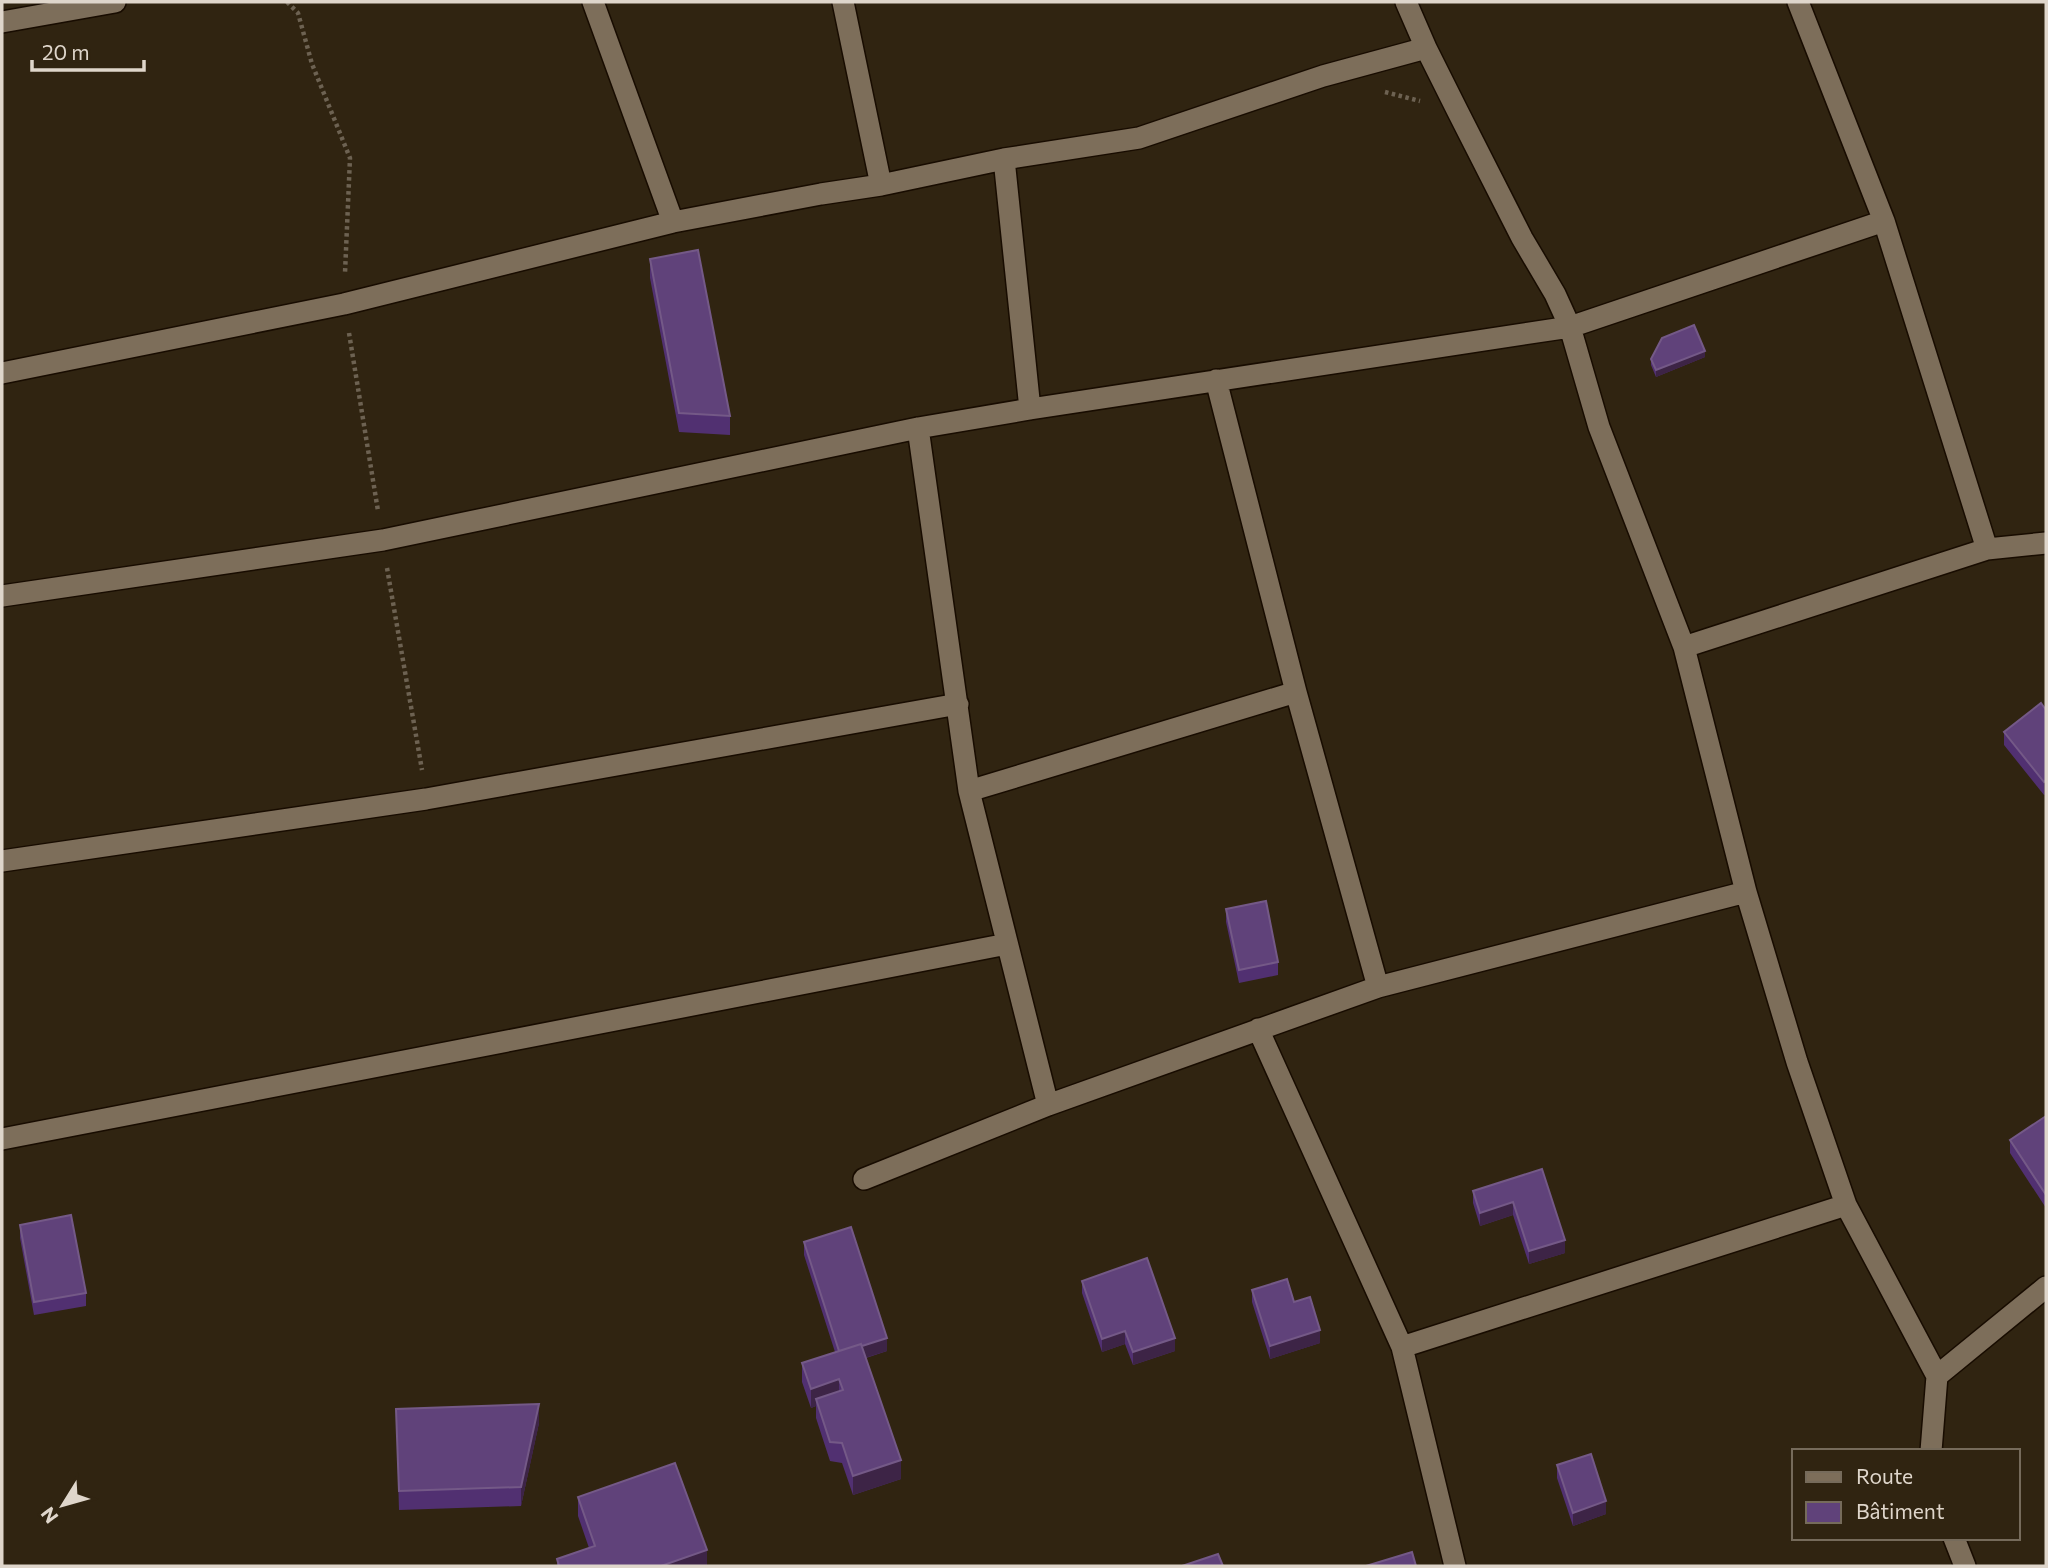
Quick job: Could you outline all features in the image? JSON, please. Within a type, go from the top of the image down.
[{"type":"street","points":[[2,22],[115,2]]},
{"type":"street","points":[[593,2],[673,222]]},
{"type":"street","points":[[843,2],[881,185]]},
{"type":"street","points":[[1406,2],[1457,110],[1570,327],[1600,427],[1684,648],[1746,892],[1797,1062],[1846,1205],[1937,1376],[1931,1449]]},
{"type":"street","points":[[1798,2],[1884,221],[1987,548]]},
{"type":"street","points":[[2,373],[344,304],[673,222],[881,185],[1004,159],[1139,138],[1323,76],[1426,48]]},
{"type":"street","points":[[1004,159],[1030,409]]},
{"type":"street","points":[[2,596],[383,540],[918,428],[1570,327],[1884,221]]},
{"type":"street","points":[[1216,380],[1296,692],[1378,987]]},
{"type":"street","points":[[918,428],[969,791],[1048,1105]]},
{"type":"street","points":[[1684,648],[1987,548],[2046,543]]},
{"type":"street","points":[[969,791],[1296,692]]},
{"type":"street","points":[[2,861],[426,799],[958,704]]},
{"type":"street","points":[[864,1179],[1048,1105],[1378,987],[1746,892]]},
{"type":"street","points":[[2,1139],[1007,944]]},
{"type":"street","points":[[1258,1029],[1402,1347],[1455,1566]]},
{"type":"street","points":[[1402,1347],[1846,1205]]},
{"type":"street","points":[[1937,1376],[2046,1287]]},
{"type":"street","points":[[1955,1540],[1965,1566]]},
{"type":"path","points":[[287,2],[298,13],[312,64],[350,158],[344,304],[426,799]]},
{"type":"path","points":[[1376,90],[1457,110]]},
{"type":"building","points":[[698,250],[730,416],[679,413],[650,259]]},
{"type":"building","points":[[1694,325],[1705,351],[1656,370],[1651,359],[1662,338]]},
{"type":"building","points":[[2041,703],[2046,710],[2044,782],[2004,732]]},
{"type":"building","points":[[1266,901],[1278,962],[1239,970],[1226,909]]},
{"type":"building","points":[[2046,1116],[2046,1195],[2010,1140]]},
{"type":"building","points":[[1542,1169],[1565,1240],[1529,1251],[1513,1202],[1480,1213],[1473,1191]]},
{"type":"building","points":[[71,1215],[86,1293],[34,1302],[20,1225]]},
{"type":"building","points":[[851,1227],[887,1338],[839,1351],[804,1242]]},
{"type":"building","points":[[1147,1258],[1175,1338],[1133,1352],[1125,1331],[1102,1339],[1082,1281]]},
{"type":"building","points":[[1287,1279],[1294,1302],[1310,1297],[1320,1330],[1270,1346],[1252,1290]]},
{"type":"building","points":[[861,1344],[901,1460],[853,1476],[842,1443],[830,1442],[816,1399],[843,1390],[839,1379],[811,1389],[802,1363]]},
{"type":"building","points":[[539,1404],[521,1487],[399,1491],[396,1409]]},
{"type":"building","points":[[1591,1454],[1606,1501],[1573,1513],[1557,1465]]},
{"type":"building","points":[[675,1463],[707,1550],[661,1566],[559,1566],[557,1559],[595,1546],[578,1497]]},
{"type":"building","points":[[1412,1552],[1416,1566],[1366,1566]]},
{"type":"building","points":[[1218,1554],[1223,1566],[1182,1566]]}]
